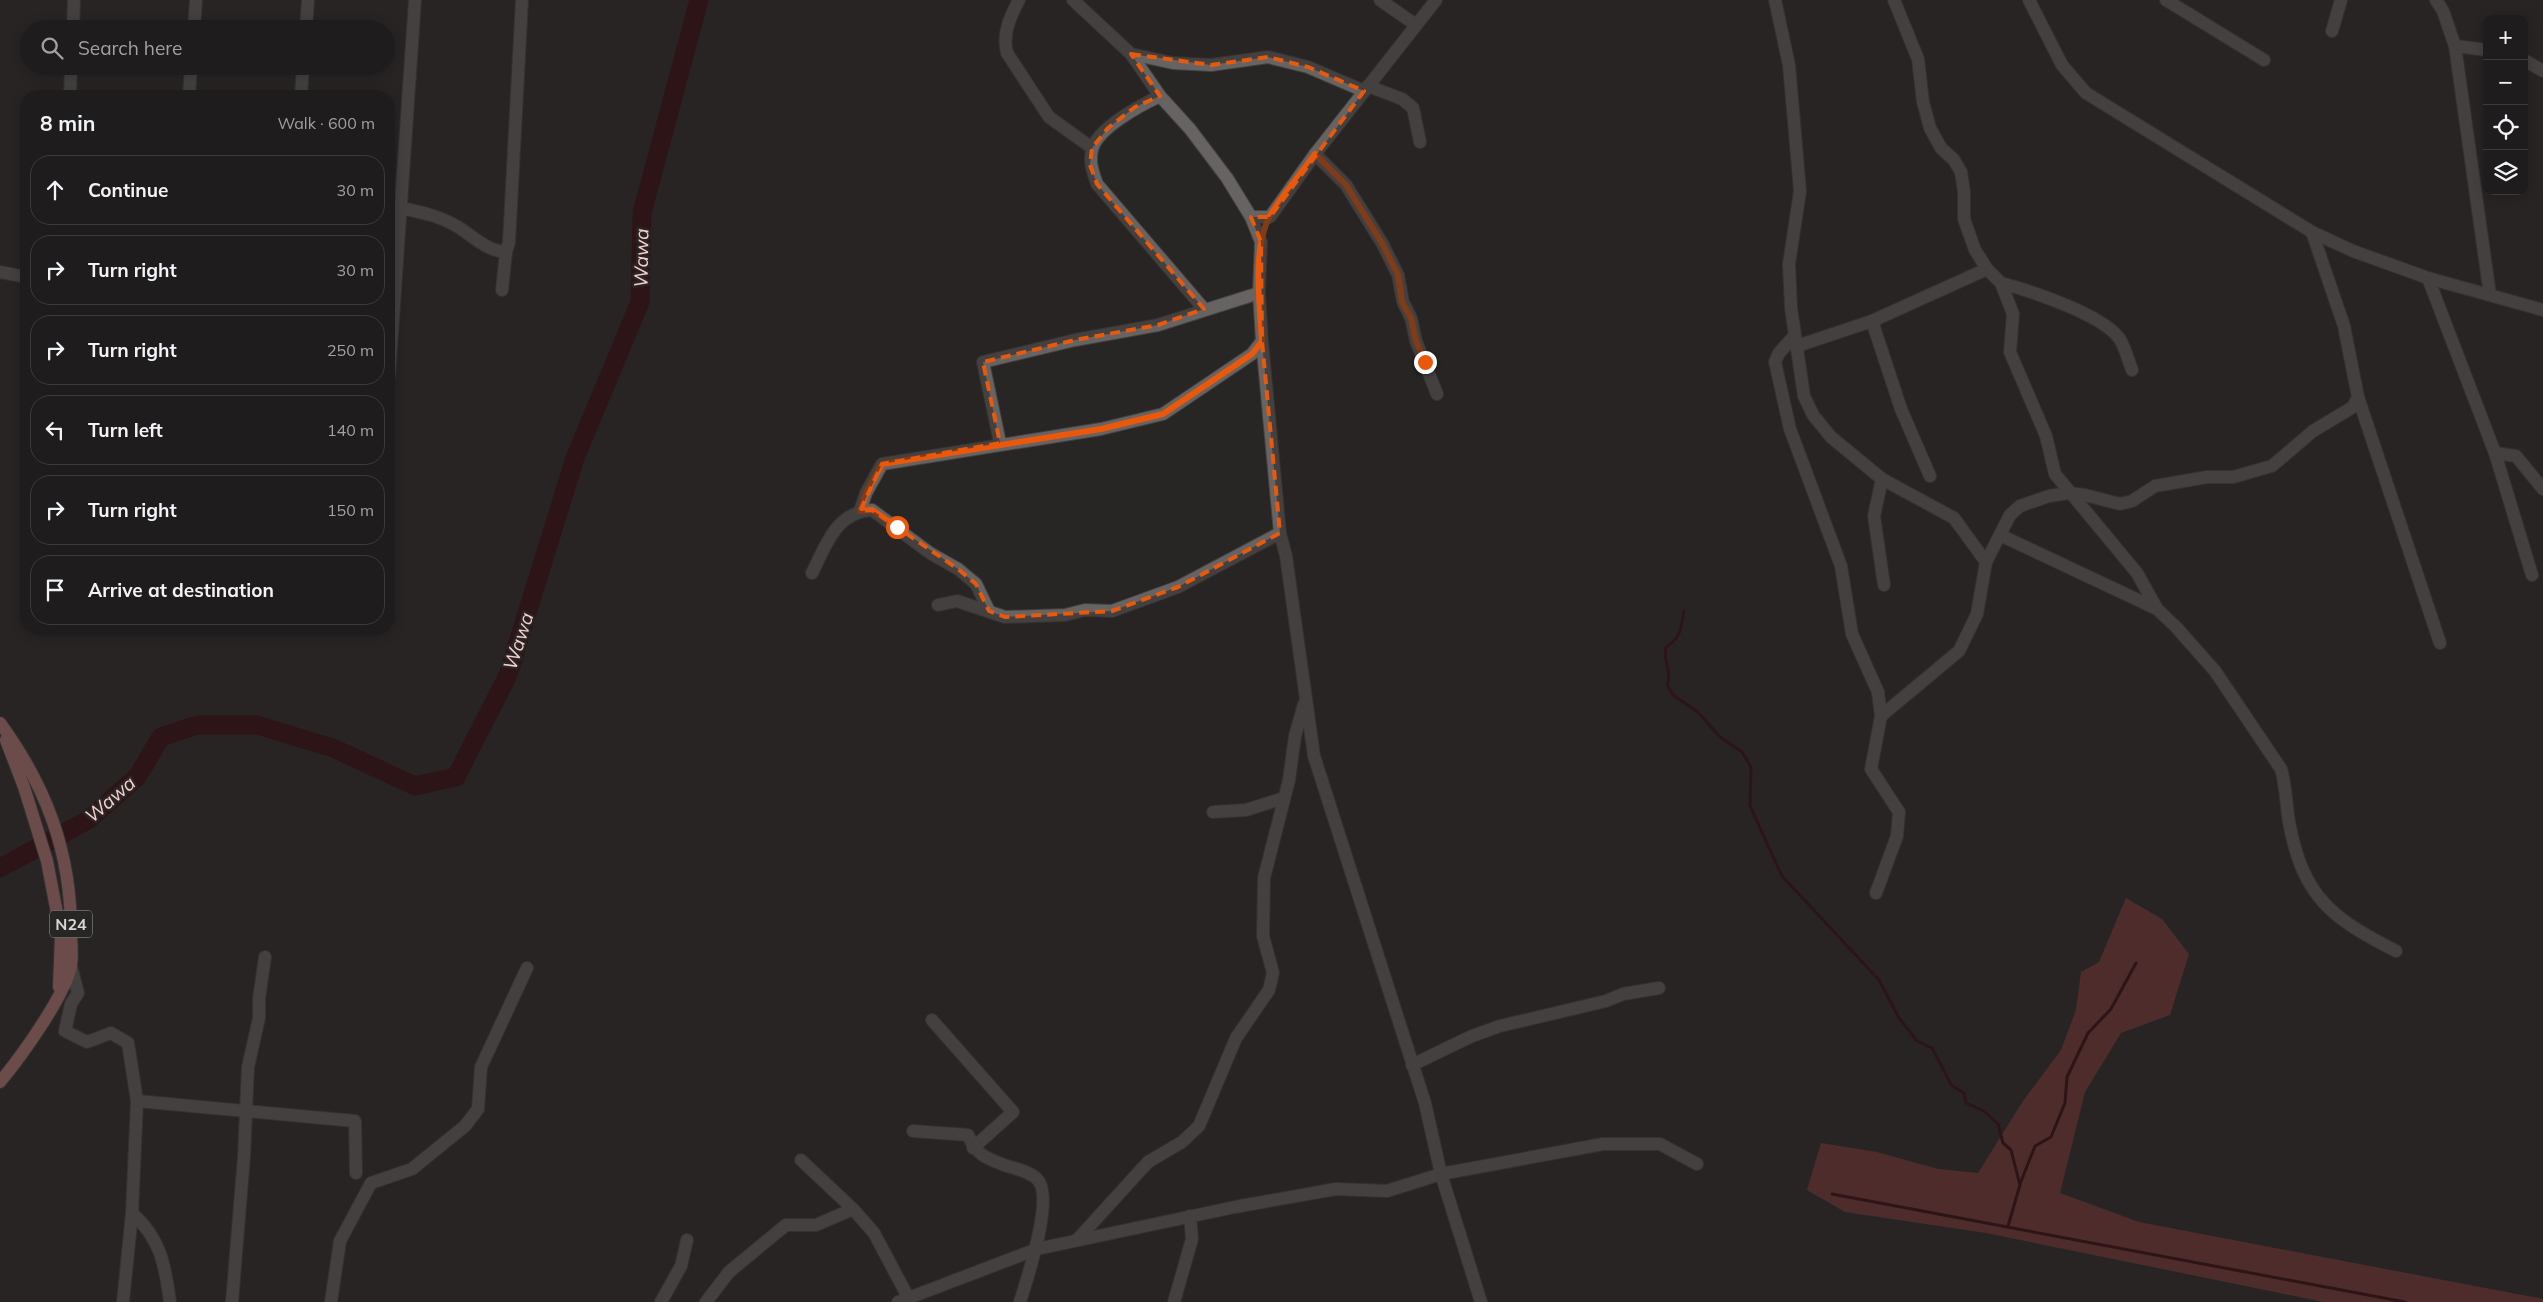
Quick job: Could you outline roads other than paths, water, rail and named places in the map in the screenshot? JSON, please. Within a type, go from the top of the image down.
[{"type":"main road","name":"N24","points":[[0,723],[35,775],[56,832],[63,853],[71,916],[71,966],[59,994],[22,1056],[0,1082]]},
{"type":"main road","name":"N24","points":[[0,723],[42,841],[47,861],[61,934],[59,994]]},
{"type":"street","points":[[73,20],[74,0]]},
{"type":"street","points":[[195,20],[196,0]]},
{"type":"street","points":[[307,20],[308,0]]},
{"type":"street","points":[[395,268],[415,0]]},
{"type":"street","points":[[502,290],[506,252],[509,242],[522,0]]},
{"type":"street","points":[[1018,0],[1009,21],[1004,42],[1007,53],[1050,117],[1092,148]]},
{"type":"street","points":[[1073,0],[1131,54],[1160,96],[1190,129],[1227,178],[1251,217],[1261,242]]},
{"type":"street","points":[[1380,0],[1416,25]]},
{"type":"street","points":[[1436,0],[1315,154],[1270,217],[1261,242],[1259,293],[1280,533],[1286,556],[1314,756],[1425,1103],[1441,1174],[1481,1302]]},
{"type":"street","points":[[1775,0],[1790,65],[1800,191],[1789,264],[1796,340],[1804,396],[1813,415],[1831,437],[1882,479],[1954,518],[1986,562]]},
{"type":"street","points":[[1894,0],[1918,59],[1923,102],[1930,128],[1941,148],[1954,160],[1961,172],[1964,192],[1964,219],[1975,250],[1987,269],[2001,284],[2013,314],[2010,352],[2046,436],[2055,474],[2069,493],[2096,521],[2137,573],[2157,609],[2176,627],[2215,671],[2281,769],[2286,785],[2289,821],[2299,860],[2316,895],[2334,915],[2356,931],[2396,951]]},
{"type":"street","points":[[2029,0],[2062,65],[2086,93],[2312,232],[2353,251],[2428,278],[2543,310]]},
{"type":"street","points":[[2166,0],[2264,60]]},
{"type":"street","points":[[2332,31],[2341,0]]},
{"type":"street","points":[[2436,0],[2443,11],[2455,46],[2490,295]]},
{"type":"street","points":[[2455,46],[2483,50]]},
{"type":"street","points":[[1131,54],[1173,63],[1211,65],[1268,57],[1308,67],[1402,99],[1413,108],[1420,142]]},
{"type":"street","points":[[2528,62],[2543,71]]},
{"type":"street","points":[[70,90],[71,75]]},
{"type":"street","points":[[189,90],[190,75]]},
{"type":"street","points":[[301,90],[302,75]]},
{"type":"street","points":[[1160,96],[1135,107],[1108,128],[1092,148],[1090,165],[1097,184],[1204,309]]},
{"type":"street","points":[[1315,154],[1346,185],[1382,243],[1398,275],[1402,302],[1411,318],[1416,341],[1437,394]]},
{"type":"street","points":[[400,208],[427,212],[458,227],[487,247],[506,252]]},
{"type":"street","points":[[1251,217],[1270,217]]},
{"type":"street","points":[[2312,232],[2344,326],[2358,397],[2440,643]]},
{"type":"street","points":[[1876,893],[1897,836],[1898,812],[1871,769],[1881,716],[1878,692],[1852,634],[1841,566],[1790,429],[1775,362],[1779,352],[1796,340],[1872,321],[1987,269]]},
{"type":"street","points":[[0,272],[20,276]]},
{"type":"street","points":[[2428,278],[2495,453],[2532,575]]},
{"type":"street","points":[[2001,284],[2022,289],[2103,322],[2120,339],[2132,370]]},
{"type":"street","points":[[1000,443],[983,362],[1075,340],[1158,325],[1259,293]]},
{"type":"street","points":[[1872,321],[1901,409],[1930,476]]},
{"type":"street","points":[[860,511],[866,493],[882,464],[1000,443],[1101,429],[1163,414],[1252,354],[1262,341]]},
{"type":"street","points":[[1881,716],[1959,651],[1977,614],[1986,562],[2010,515],[2020,506],[2049,496],[2069,493],[2085,494],[2120,504],[2132,501],[2155,486],[2207,477],[2233,477],[2272,466],[2313,431],[2353,407],[2358,397]]},
{"type":"street","points":[[2495,453],[2516,456],[2543,489]]},
{"type":"street","points":[[1882,479],[1874,516],[1884,585]]},
{"type":"street","points":[[812,572],[833,530],[845,518],[860,511],[872,510],[930,553],[958,569],[976,584],[989,611]]},
{"type":"street","points":[[938,605],[957,601],[1004,617],[1065,615],[1085,610],[1112,611],[1178,586],[1280,533]]},
{"type":"street","points":[[2000,535],[2157,609]]},
{"type":"street","points":[[1077,1240],[1148,1162],[1182,1142],[1198,1126],[1236,1038],[1269,990],[1273,973],[1264,936],[1264,878],[1284,798],[1305,698]]},
{"type":"street","points":[[1214,812],[1246,810],[1284,798]]},
{"type":"street","points":[[232,1302],[244,1156],[248,1067],[259,1018],[259,998],[265,957]]},
{"type":"street","points":[[71,966],[78,993],[71,1004],[65,1030],[86,1042],[111,1033],[128,1043],[137,1101],[132,1213],[123,1302]]},
{"type":"street","points":[[332,1300],[340,1241],[371,1183],[412,1169],[465,1126],[478,1109],[481,1067],[527,968]]},
{"type":"street","points":[[1412,1065],[1472,1036],[1500,1026],[1606,1001],[1623,994],[1660,988]]},
{"type":"street","points":[[932,1020],[1013,1112],[973,1148]]},
{"type":"street","points":[[137,1101],[356,1121],[356,1173]]},
{"type":"street","points":[[913,1131],[968,1135],[973,1148],[985,1158],[1026,1172],[1039,1180],[1044,1194],[1037,1249],[1020,1302]]},
{"type":"street","points":[[801,1160],[853,1209],[874,1233],[903,1300],[1037,1249],[1190,1216],[1336,1189],[1387,1191],[1441,1174],[1603,1144],[1660,1144],[1697,1164]]},
{"type":"street","points":[[706,1302],[729,1272],[786,1225],[816,1225],[853,1209]]},
{"type":"street","points":[[132,1213],[146,1226],[158,1245],[165,1268],[170,1302]]},
{"type":"street","points":[[1174,1302],[1192,1239],[1190,1216]]},
{"type":"street","points":[[661,1302],[681,1266],[687,1240]]},
{"type":"waterway","name":"Wawa","points":[[0,868],[88,820],[137,777],[161,737],[197,725],[257,725],[333,748],[415,786],[456,777],[508,675],[575,458],[640,302],[642,213],[699,0]]},
{"type":"waterway","points":[[1684,611],[1677,636],[1666,647],[1665,657],[1669,676],[1667,685],[1673,695],[1698,712],[1720,737],[1742,752],[1751,767],[1750,806],[1782,876],[1879,980],[1899,1018],[1917,1041],[1932,1048],[1952,1086],[1964,1093],[1966,1103],[1984,1111],[1998,1124],[2003,1143],[2011,1150],[2020,1185],[2008,1226]]},
{"type":"waterway","points":[[2020,1184],[2035,1146],[2051,1137],[2065,1103],[2067,1077],[2088,1033],[2111,1009],[2136,963]]},
{"type":"waterway","points":[[1832,1194],[2405,1302]]}]
